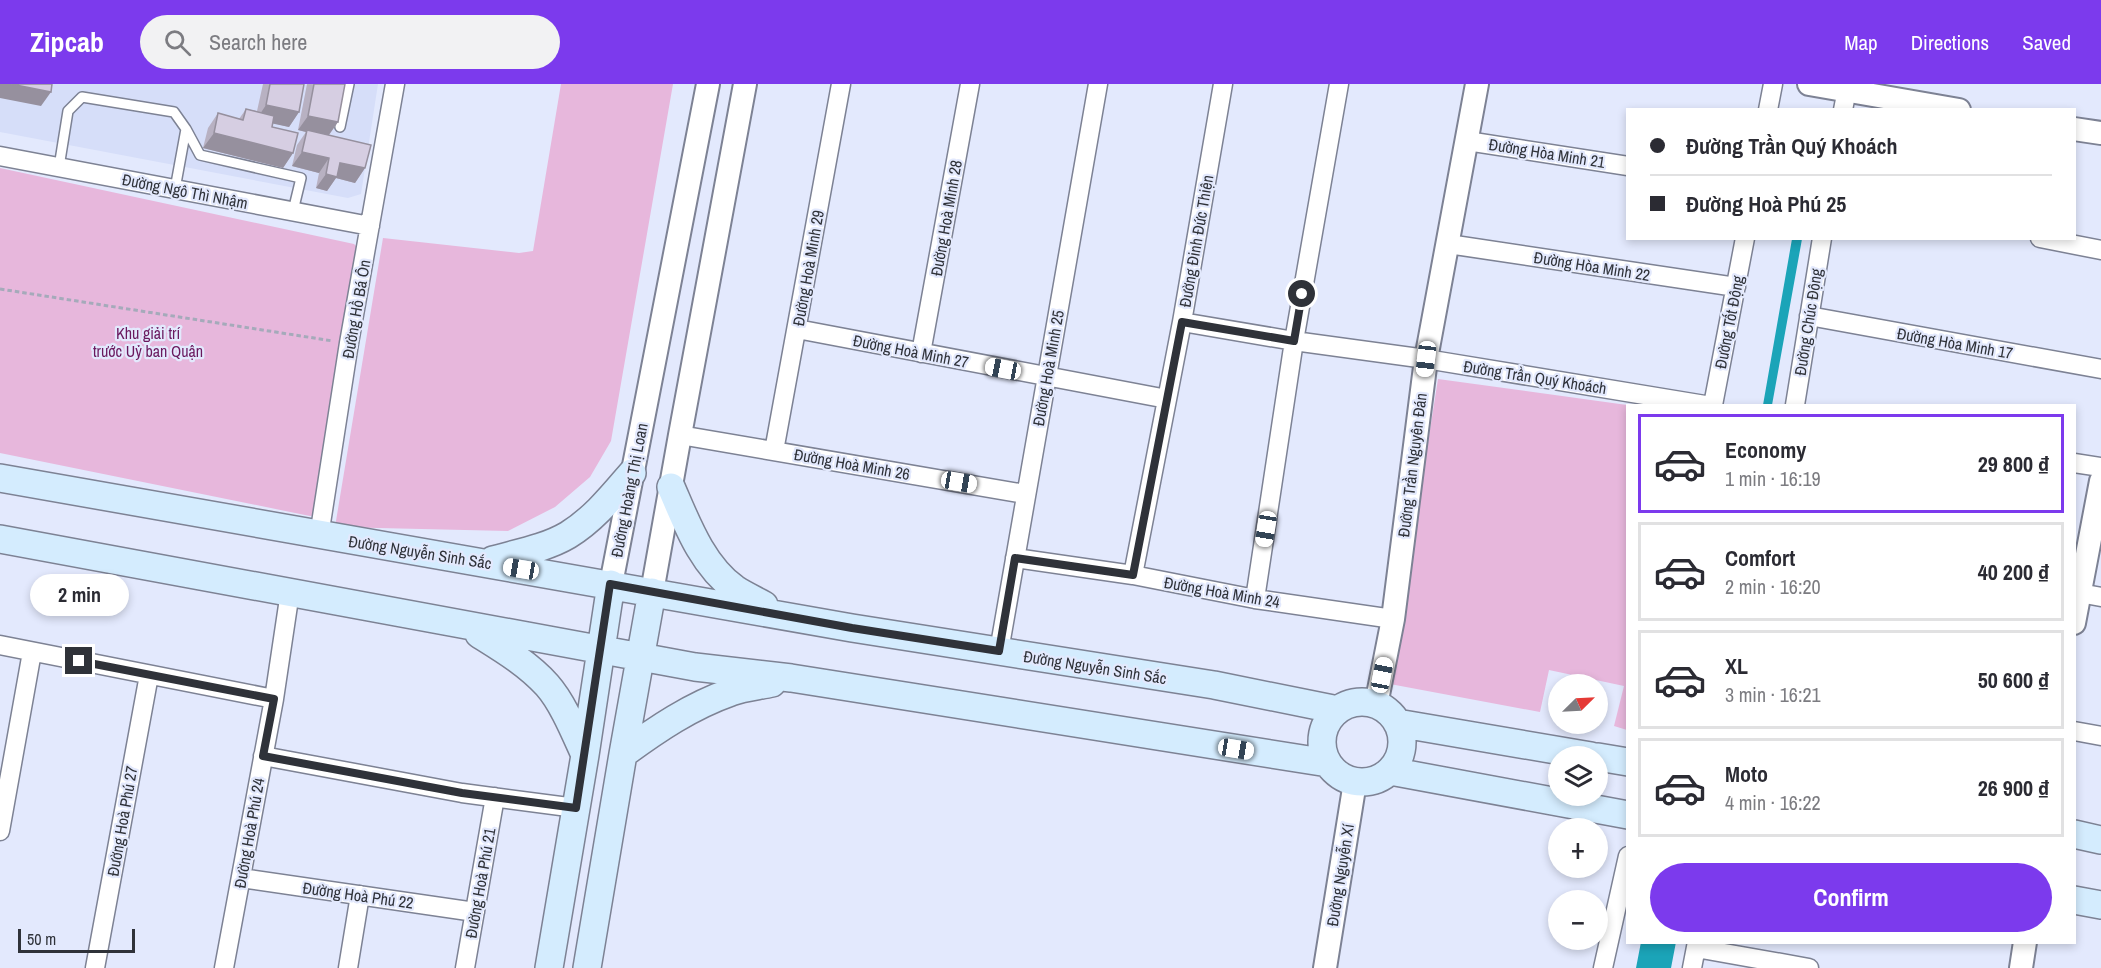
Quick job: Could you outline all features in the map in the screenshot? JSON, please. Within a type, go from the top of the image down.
[{"type":"main road","points":[[483,563],[535,549],[568,535],[597,514],[632,473]]},
{"type":"main road","name":"Đường Nguyễn Sinh Sắc","points":[[0,478],[319,536],[787,616],[1214,685],[1338,710]]},
{"type":"main road","points":[[671,488],[688,528],[710,565],[736,589],[787,616]]},
{"type":"main road","points":[[0,539],[640,658],[791,678],[1328,763]]},
{"type":"main road","name":"Đường Hoàng Thị Loan","points":[[549,968],[585,755],[610,584]]},
{"type":"main road","points":[[587,968],[652,592]]},
{"type":"main road","points":[[463,624],[515,656],[548,686],[570,722],[585,755]]},
{"type":"main road","points":[[623,754],[657,729],[689,710],[732,692],[791,678]]},
{"type":"main road","points":[[1363,702],[1376,705],[1392,715],[1397,723],[1401,733],[1401,753],[1390,771],[1374,780],[1355,782],[1335,772],[1328,763],[1323,752],[1324,729],[1329,719],[1338,710],[1349,704],[1363,702]]},
{"type":"main road","points":[[1397,723],[1548,749]]},
{"type":"main road","points":[[1608,759],[1626,762]]},
{"type":"main road","points":[[1390,771],[1626,815]]},
{"type":"main road","points":[[2076,834],[2101,840]]},
{"type":"main road","points":[[2076,900],[2101,905]]},
{"type":"street","name":"Đường Hồ Bá Ôn","points":[[319,536],[395,84]]},
{"type":"street","name":"Đường Hoàng Thị Loan","points":[[610,584],[708,84]]},
{"type":"street","points":[[652,592],[745,84]]},
{"type":"street","name":"Đường Hoà Minh 29","points":[[774,451],[841,84]]},
{"type":"street","name":"Đường Hoà Minh 28","points":[[921,353],[970,84]]},
{"type":"street","name":"Đường Hoà Minh 25","points":[[999,651],[1098,84]]},
{"type":"street","name":"Đường Đinh Đức Thiện","points":[[1133,575],[1182,322],[1223,84]]},
{"type":"street","points":[[1255,599],[1294,341],[1339,84]]},
{"type":"street","name":"Đường Trần Nguyên Đán","points":[[1376,705],[1393,619],[1426,359],[1477,84]]},
{"type":"street","points":[[1768,108],[1773,84]]},
{"type":"street","points":[[1809,84],[1844,93],[1945,108]]},
{"type":"street","points":[[2076,129],[2101,134]]},
{"type":"street","name":"Đường Hòa Minh 21","points":[[1467,141],[1626,166]]},
{"type":"street","name":"Đường Ngô Thì Nhậm","points":[[0,156],[370,226]]},
{"type":"street","name":"Đường Tốt Động","points":[[1713,404],[1745,240]]},
{"type":"street","name":"Đường Chúc Động","points":[[1795,404],[1822,240]]},
{"type":"street","points":[[2050,240],[2101,250]]},
{"type":"street","name":"Đường Hòa Minh 22","points":[[1448,244],[1736,287]]},
{"type":"street","name":"Đường Hòa Minh 17","points":[[1809,316],[2101,369]]},
{"type":"street","name":"Đường Trần Quý Khoách","points":[[1182,322],[1699,404]]},
{"type":"street","name":"Đường Hoà Minh 27","points":[[797,329],[1167,399]]},
{"type":"street","name":"Đường Hoà Minh 26","points":[[680,435],[1025,494]]},
{"type":"street","points":[[2076,463],[2101,467]]},
{"type":"street","points":[[2076,618],[2085,594],[2101,481]]},
{"type":"street","name":"Đường Hoà Minh 24","points":[[1015,558],[1133,575],[1255,599],[1393,619]]},
{"type":"street","name":"Đường Hoà Phú 24","points":[[225,968],[274,699],[290,592]]},
{"type":"street","points":[[0,645],[274,699]]},
{"type":"street","points":[[0,831],[32,652]]},
{"type":"street","name":"Đường Hoà Phú 27","points":[[95,968],[149,675]]},
{"type":"street","points":[[2076,731],[2101,736]]},
{"type":"street","points":[[263,756],[405,783],[576,808]]},
{"type":"street","name":"Đường Nguyễn Xí","points":[[1325,968],[1355,782]]},
{"type":"street","name":"Đường Hoà Phú 21","points":[[465,968],[495,797]]},
{"type":"street","points":[[1603,968],[1626,865]]},
{"type":"street","name":"Đường Hoà Phú 22","points":[[241,878],[475,912]]},
{"type":"street","points":[[348,968],[360,895]]},
{"type":"street","points":[[2021,968],[2025,944]]},
{"type":"street","points":[[1692,968],[1696,945],[1809,968]]},
{"type":"lane","points":[[340,127],[349,84]]},
{"type":"lane","points":[[58,167],[68,111],[82,97],[174,112],[200,155],[301,178],[293,211]]},
{"type":"lane","points":[[174,189],[186,129]]},
{"type":"path","points":[[0,289],[350,343]]},
{"type":"shaded area","points":[[0,84],[378,84],[361,194],[348,198],[0,132]]},
{"type":"green space","points":[[561,84],[673,84],[611,441],[590,477],[555,507],[508,531],[335,527],[383,238],[519,253],[533,251]]},
{"type":"green space","name":"Khu giải trí trước Uỷ ban Quận","points":[[0,168],[354,244],[358,248],[317,515],[310,516],[0,453]]},
{"type":"green space","points":[[1438,379],[1626,405],[1626,730],[1614,726],[1624,686],[1608,683],[1608,674],[1568,674],[1549,670],[1540,712],[1390,684]]},
{"type":"water","points":[[1792,240],[1802,240],[1772,404],[1763,404]]},
{"type":"water","points":[[1641,944],[1676,944],[1671,968],[1636,968]]},
{"type":"building","points":[[11,84],[52,84],[51,92]]},
{"type":"building","points":[[270,84],[304,84],[299,112],[266,105]]},
{"type":"building","points":[[314,84],[345,84],[338,122],[308,116]]},
{"type":"building","points":[[246,109],[274,116],[272,127],[298,133],[293,153],[214,133],[218,113],[243,120]]},
{"type":"building","points":[[307,130],[371,145],[365,168],[340,163],[337,177],[326,174],[329,158],[302,152]]},
{"type":"route","points":[[79,661],[274,699],[263,756],[462,793],[576,808],[610,584],[852,628],[999,651],[1015,558],[1133,575],[1182,322],[1294,341],[1302,294]]}]
